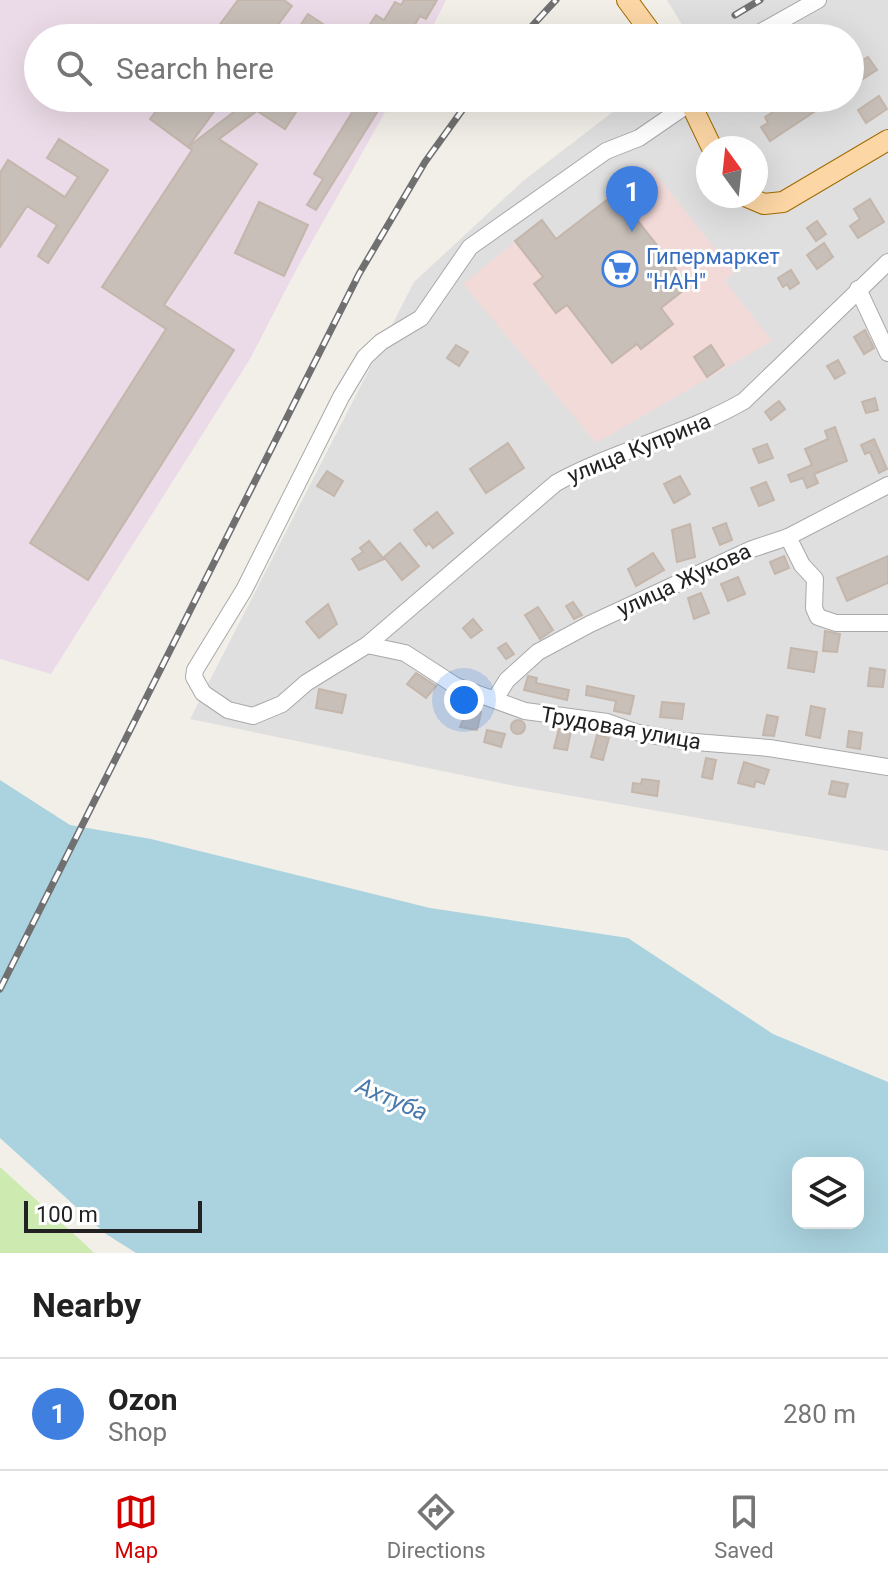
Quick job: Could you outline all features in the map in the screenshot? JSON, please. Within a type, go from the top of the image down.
[{"type":"main road","points":[[627,0],[645,24]]},
{"type":"main road","points":[[694,112],[706,136]]},
{"type":"main road","points":[[768,204],[783,202],[888,140]]},
{"type":"street","points":[[775,24],[818,0]]},
{"type":"street","name":"улица Куприна","points":[[674,112],[639,138],[606,151],[470,247],[421,318],[381,342],[355,371],[256,567],[194,677],[203,693],[213,701],[228,710],[253,716],[282,704],[306,683],[367,645],[556,483],[579,470],[721,415],[744,401],[782,368],[888,262]]},
{"type":"street","points":[[858,289],[888,353]]},
{"type":"street","name":"улица Жукова","points":[[495,699],[523,664],[590,624],[752,549],[788,537],[888,485]]},
{"type":"street","points":[[788,537],[802,565],[815,579],[814,608],[818,617],[836,623],[888,623]]},
{"type":"street","name":"Трудовая улица","points":[[367,645],[405,653],[456,686],[525,711],[607,722],[635,732],[683,741],[769,748],[888,767]]},
{"type":"shaded area","points":[[0,0],[446,0],[434,24],[24,24],[24,112],[385,112],[250,359],[51,674],[0,659]]},
{"type":"shaded area","points":[[667,0],[888,0],[888,851],[515,786],[190,719],[414,282],[523,181],[613,112],[864,112],[864,24],[682,24]]},
{"type":"shaded area","points":[[652,169],[734,273],[725,281],[772,341],[596,443],[463,284],[542,220],[557,239],[635,175],[640,180]]},
{"type":"green space","points":[[0,1167],[87,1246],[94,1253],[0,1253]]},
{"type":"water","name":"Ахтуба","points":[[0,780],[70,825],[151,839],[430,908],[628,938],[773,1034],[888,1082],[888,1253],[136,1253],[106,1234],[0,1138]]},
{"type":"building","points":[[238,0],[284,0],[292,6],[278,24],[220,24]]},
{"type":"building","points":[[404,0],[437,0],[426,19],[420,16],[415,24],[370,24],[376,15],[384,20],[395,2],[401,5]]},
{"type":"building","points":[[308,14],[323,24],[301,24]]},
{"type":"building","points":[[868,57],[877,70],[864,78],[864,60]]},
{"type":"building","points":[[879,96],[887,109],[866,123],[859,112],[864,112],[864,106]]},
{"type":"building","points":[[155,112],[214,112],[188,147],[150,119]]},
{"type":"building","points":[[234,112],[256,112],[219,139],[257,164],[164,305],[234,350],[88,580],[30,543],[166,329],[102,287],[192,150],[188,147]]},
{"type":"building","points":[[259,112],[296,112],[285,129]]},
{"type":"building","points":[[352,112],[377,112],[316,210],[307,205],[323,179],[314,174]]},
{"type":"building","points":[[773,112],[814,112],[770,141],[761,127],[768,123],[765,117]]},
{"type":"building","points":[[59,139],[108,170],[48,263],[38,256],[57,225],[27,206],[0,247],[0,173],[8,160],[65,197],[78,177],[47,158]]},
{"type":"building","points":[[616,193],[689,286],[661,308],[673,324],[641,349],[637,344],[612,363],[567,305],[556,313],[534,284],[543,277],[515,241],[542,220],[556,239]]},
{"type":"building","points":[[870,199],[884,222],[858,238],[850,226],[860,219],[854,209]]},
{"type":"building","points":[[259,202],[308,225],[284,276],[235,253]]},
{"type":"building","points":[[817,221],[826,234],[816,241],[807,228]]},
{"type":"building","points":[[824,243],[833,257],[817,269],[807,255]]},
{"type":"building","points":[[791,270],[799,283],[790,289],[787,284],[783,287],[778,278]]},
{"type":"building","points":[[865,330],[874,348],[864,354],[854,337]]},
{"type":"building","points":[[456,345],[468,352],[459,366],[447,358]]},
{"type":"building","points":[[711,345],[724,365],[707,377],[694,357]]},
{"type":"building","points":[[838,360],[845,373],[835,379],[827,366]]},
{"type":"building","points":[[875,398],[878,410],[866,413],[862,402]]},
{"type":"building","points":[[779,401],[785,409],[771,420],[765,412]]},
{"type":"building","points":[[835,427],[847,461],[814,474],[818,483],[807,488],[803,478],[791,482],[788,475],[812,465],[805,449],[828,439],[825,431]]},
{"type":"building","points":[[874,439],[887,469],[879,473],[870,452],[865,454],[861,445]]},
{"type":"building","points":[[508,443],[524,468],[486,493],[470,469]]},
{"type":"building","points":[[767,444],[773,458],[759,463],[753,449]]},
{"type":"building","points":[[327,471],[343,481],[334,496],[317,486]]},
{"type":"building","points":[[680,476],[690,494],[674,503],[664,484]]},
{"type":"building","points":[[766,482],[774,500],[759,506],[751,488]]},
{"type":"building","points":[[437,512],[453,533],[433,548],[429,543],[426,546],[414,530]]},
{"type":"building","points":[[726,523],[732,540],[720,545],[713,528]]},
{"type":"building","points":[[690,524],[695,557],[677,562],[672,530]]},
{"type":"building","points":[[369,541],[384,559],[359,570],[352,559],[363,552],[360,548]]},
{"type":"building","points":[[400,543],[419,566],[402,580],[384,557]]},
{"type":"building","points":[[653,553],[664,570],[636,586],[628,569]]},
{"type":"building","points":[[784,556],[789,568],[775,574],[770,562]]},
{"type":"building","points":[[888,556],[888,583],[847,601],[837,578]]},
{"type":"building","points":[[738,577],[745,594],[728,601],[721,584]]},
{"type":"building","points":[[701,593],[709,613],[694,619],[688,598]]},
{"type":"building","points":[[573,602],[582,615],[574,619],[566,606]]},
{"type":"building","points":[[328,604],[337,624],[319,638],[306,622]]},
{"type":"building","points":[[538,607],[553,630],[540,639],[525,615]]},
{"type":"building","points":[[473,619],[482,630],[471,638],[463,628]]},
{"type":"building","points":[[825,631],[840,634],[837,652],[823,651]]},
{"type":"building","points":[[506,643],[514,654],[506,659],[498,648]]},
{"type":"building","points":[[791,648],[817,652],[814,672],[788,668]]},
{"type":"building","points":[[870,668],[885,670],[883,687],[868,686]]},
{"type":"building","points":[[416,673],[436,686],[426,698],[407,684]]},
{"type":"building","points":[[528,676],[537,678],[536,683],[569,690],[567,700],[524,690]]},
{"type":"building","points":[[587,686],[634,696],[630,714],[614,711],[616,701],[586,695]]},
{"type":"building","points":[[319,689],[346,695],[342,713],[316,708]]},
{"type":"building","points":[[662,702],[684,704],[682,719],[660,717]]},
{"type":"building","points":[[811,706],[825,709],[820,738],[806,735]]},
{"type":"building","points":[[468,709],[481,712],[477,730],[460,727]]},
{"type":"building","points":[[767,715],[778,717],[774,736],[763,735]]},
{"type":"building","points":[[518,720],[525,727],[518,734],[511,727]]},
{"type":"building","points":[[559,729],[571,731],[567,750],[554,748]]},
{"type":"building","points":[[487,730],[505,734],[501,747],[484,742]]},
{"type":"building","points":[[849,731],[862,733],[860,749],[847,747]]},
{"type":"building","points":[[597,735],[609,738],[603,760],[591,757]]},
{"type":"building","points":[[706,758],[716,760],[712,779],[702,777]]},
{"type":"building","points":[[744,762],[769,770],[764,784],[756,781],[754,787],[738,783]]},
{"type":"building","points":[[642,779],[659,781],[657,796],[632,792],[633,783],[641,784]]},
{"type":"building","points":[[832,781],[848,784],[845,797],[829,794]]},
{"type":"railway","points":[[534,24],[556,0]]},
{"type":"railway","points":[[735,15],[760,0]]},
{"type":"railway","points":[[0,989],[359,274],[425,162],[461,112]]},
{"type":"place","name":"Ozon","points":[[632,232]]},
{"type":"place","name":"Гипермаркет \"НАН\"","points":[[620,269]]}]
